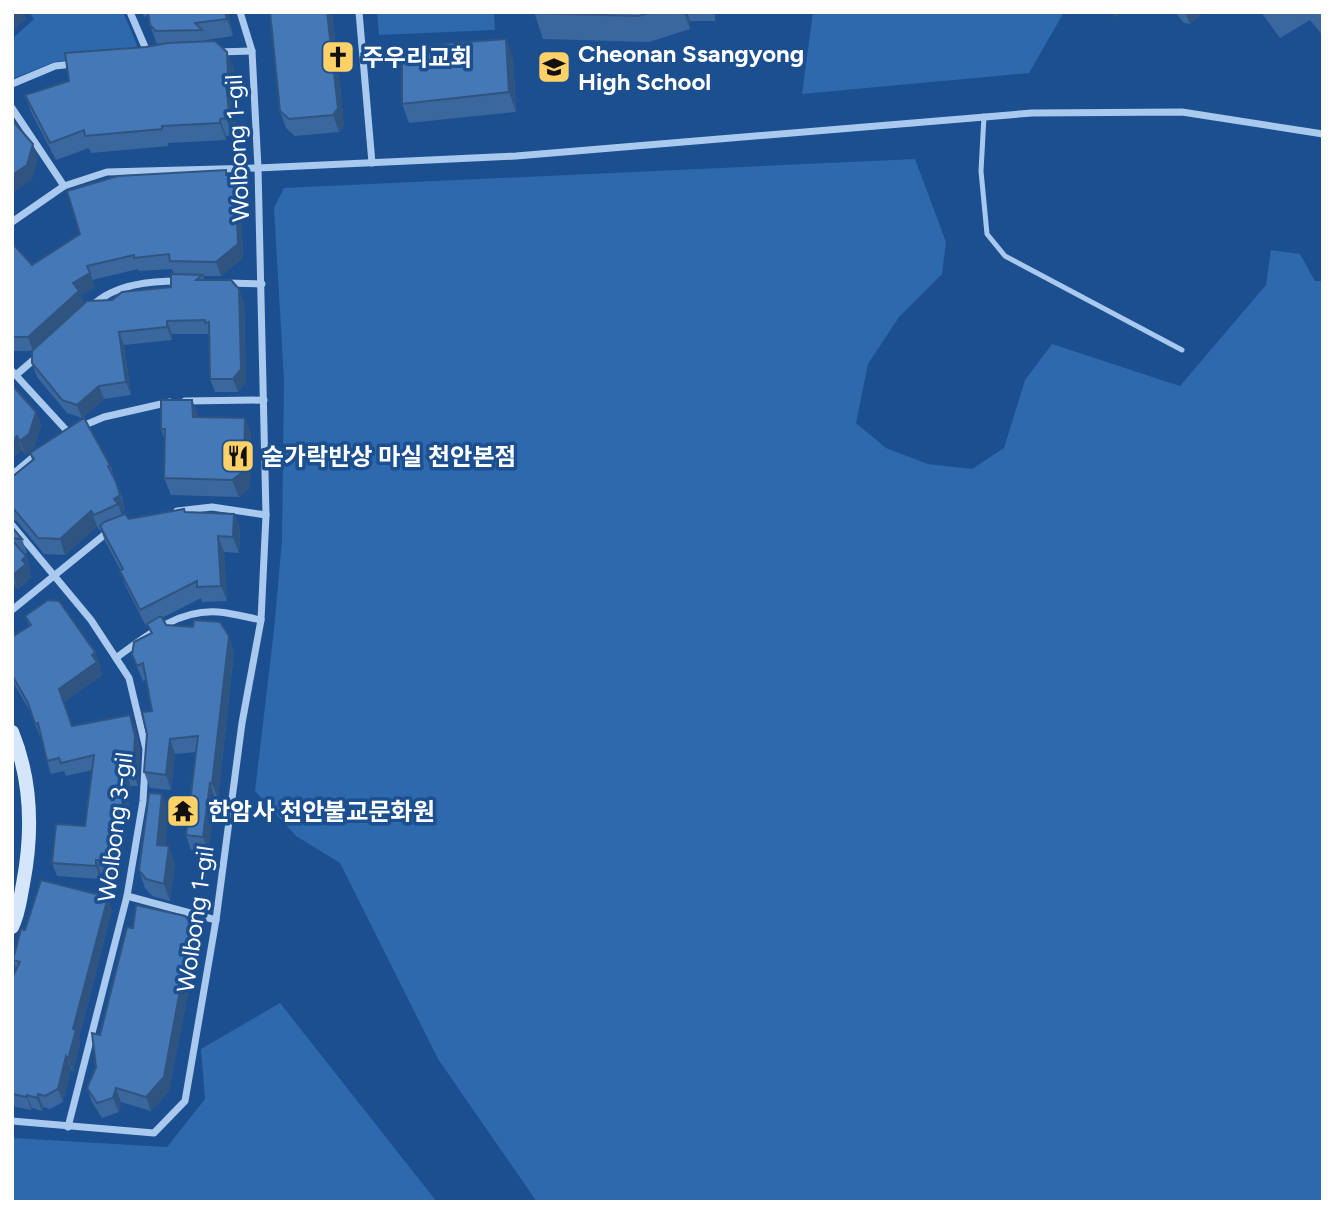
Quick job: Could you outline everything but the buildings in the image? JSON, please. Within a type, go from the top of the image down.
[{"type":"street","points":[[130,12],[149,55]]},
{"type":"street","name":"Wolbong 1-gil","points":[[12,1121],[155,1133],[185,1101],[216,920],[242,723],[261,620],[266,516],[258,168],[252,51],[240,12]]},
{"type":"street","points":[[359,12],[372,163]]},
{"type":"street","points":[[213,52],[252,51]]},
{"type":"street","points":[[135,57],[162,54]]},
{"type":"street","points":[[12,84],[55,66],[82,63]]},
{"type":"street","points":[[12,108],[64,186]]},
{"type":"street","points":[[12,222],[64,186],[107,172],[516,156],[1032,114],[1182,112],[1323,134]]},
{"type":"street","points":[[82,315],[100,298],[137,284],[188,281]]},
{"type":"street","points":[[213,282],[262,284]]},
{"type":"street","points":[[44,350],[14,373],[68,432]]},
{"type":"street","points":[[56,437],[104,417],[162,402],[264,400]]},
{"type":"street","points":[[12,475],[47,444]]},
{"type":"street","points":[[163,513],[212,507],[266,516]]},
{"type":"street","name":"Wolbong 3-gil","points":[[12,525],[91,620],[130,678],[146,748],[143,800],[127,896],[68,1127]]},
{"type":"street","points":[[12,610],[107,532],[118,528]]},
{"type":"street","points":[[116,658],[182,615],[215,612],[261,620]]},
{"type":"street","points":[[12,732],[20,753],[30,805],[17,917],[12,927]]},
{"type":"street","points":[[127,896],[216,920]]},
{"type":"lane","points":[[984,117],[981,171],[987,234],[1004,256],[1182,350]]},
{"type":"shaded area","points":[[29,12],[123,12],[137,45],[135,51],[54,62],[12,79],[12,39],[34,19]]},
{"type":"shaded area","points":[[377,12],[494,12],[495,30],[379,35]]},
{"type":"shaded area","points":[[813,12],[1064,12],[1029,73],[802,94]]},
{"type":"shaded area","points":[[915,159],[946,242],[942,274],[899,317],[868,364],[856,423],[886,448],[928,464],[972,469],[1004,448],[1025,380],[1052,344],[1180,386],[1266,285],[1271,250],[1300,254],[1315,281],[1323,281],[1323,1202],[537,1202],[438,1059],[340,863],[296,836],[255,791],[282,540],[284,380],[274,208],[284,188]]},
{"type":"shaded area","points":[[280,1003],[437,1202],[12,1202],[12,1138],[167,1147],[205,1099],[201,1049]]},
{"type":"place","name":"주우리교회","points":[[338,57]]},
{"type":"place","name":"Cheonan Ssangyong High School","points":[[554,67]]},
{"type":"place","name":"숟가락반상 마실 천안본점","points":[[238,456]]},
{"type":"place","name":"한암사 천안불교문화원","points":[[183,811]]}]
